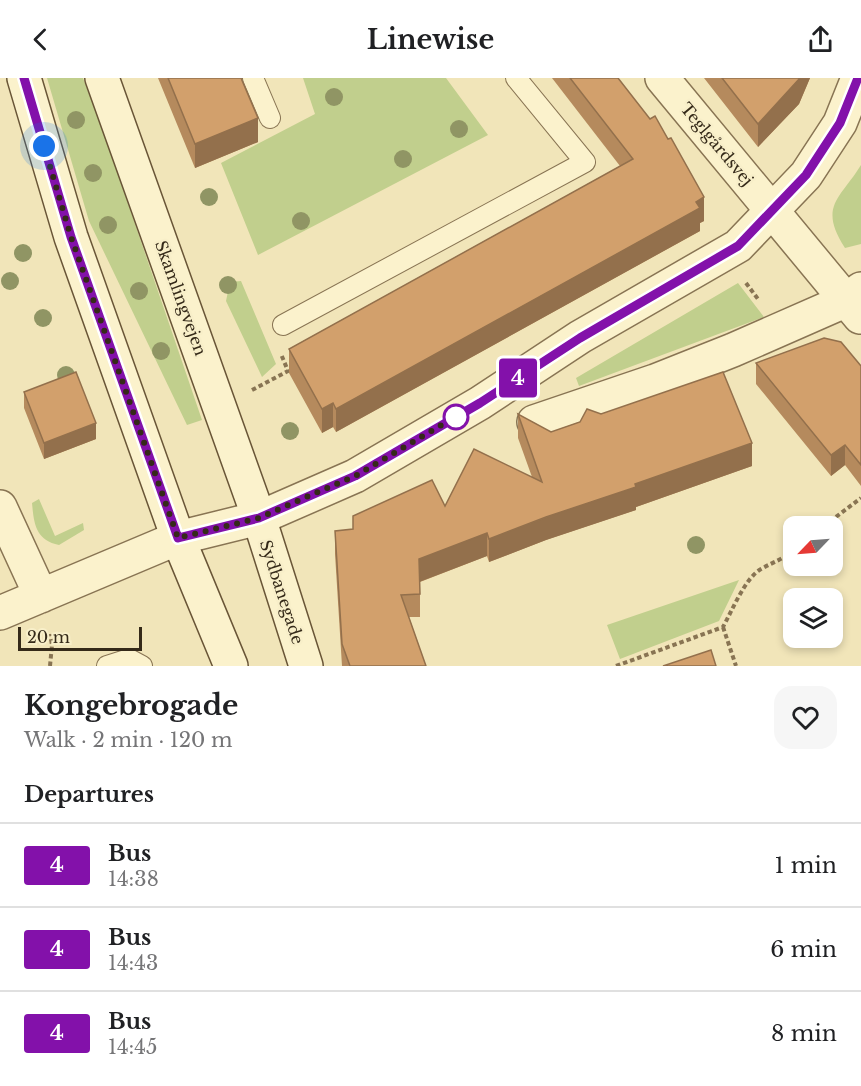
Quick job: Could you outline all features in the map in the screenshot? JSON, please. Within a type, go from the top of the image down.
[{"type":"street","points":[[24,78],[71,237],[178,538],[231,666]]},
{"type":"street","name":"Skamlingvejen","points":[[102,78],[259,518]]},
{"type":"street","name":"Teglgårdsvej","points":[[662,78],[773,211],[856,302]]},
{"type":"street","points":[[0,613],[178,538],[259,518],[355,476],[480,403],[580,338],[738,246],[806,175],[840,123],[858,78]]},
{"type":"street","points":[[534,422],[654,381],[779,330],[856,302]]},
{"type":"street","points":[[0,507],[41,596]]},
{"type":"street","name":"Sydbanegade","points":[[259,518],[306,666]]},
{"type":"lane","points":[[253,78],[270,118]]},
{"type":"lane","points":[[283,325],[585,162],[516,78]]},
{"type":"lane","points":[[107,666],[129,659],[141,666]]},
{"type":"path","points":[[725,253],[779,330]]},
{"type":"path","points":[[220,407],[288,371],[271,332],[283,325]]},
{"type":"path","points":[[837,516],[861,498]]},
{"type":"path","points":[[616,666],[723,627],[747,583],[759,569],[783,559]]},
{"type":"path","points":[[723,627],[736,666]]},
{"type":"green space","points":[[47,78],[83,78],[202,420],[187,425],[89,221]]},
{"type":"green space","points":[[303,78],[446,78],[488,135],[258,255],[221,163],[315,114]]},
{"type":"green space","points":[[861,165],[861,244],[845,248],[833,222],[833,212],[835,203]]},
{"type":"green space","points":[[241,281],[276,364],[262,377],[226,301],[230,282]]},
{"type":"green space","points":[[738,283],[764,317],[579,386],[576,378]]},
{"type":"green space","points":[[39,499],[55,536],[83,523],[84,530],[59,545],[45,539],[35,525],[32,503]]},
{"type":"green space","points":[[739,580],[719,621],[620,659],[607,625]]},
{"type":"building","points":[[168,78],[241,78],[258,118],[195,144]]},
{"type":"building","points":[[570,78],[618,78],[650,119],[655,116],[668,139],[671,138],[704,197],[696,202],[700,208],[336,409],[333,403],[322,409],[289,349],[633,159]]},
{"type":"building","points":[[722,78],[800,78],[758,124]]},
{"type":"building","points":[[824,338],[841,342],[861,366],[861,465],[845,445],[831,455],[756,363]]},
{"type":"building","points":[[76,372],[96,423],[44,443],[24,392]]},
{"type":"building","points":[[723,372],[752,443],[489,539],[487,533],[419,559],[420,594],[401,595],[426,666],[350,666],[342,644],[335,531],[353,529],[353,516],[432,480],[445,506],[474,449],[542,482],[518,414],[551,432],[580,422],[587,409],[601,414]]},
{"type":"building","points":[[711,650],[716,666],[663,666]]},
{"type":"bus line","name":"4","points":[[24,78],[71,237],[178,538],[259,518],[355,476],[480,403],[580,338],[738,246],[806,175],[840,123],[858,78]]},
{"type":"route","points":[[44,146],[71,237],[178,538],[259,518],[355,476],[462,413],[456,417]]}]
